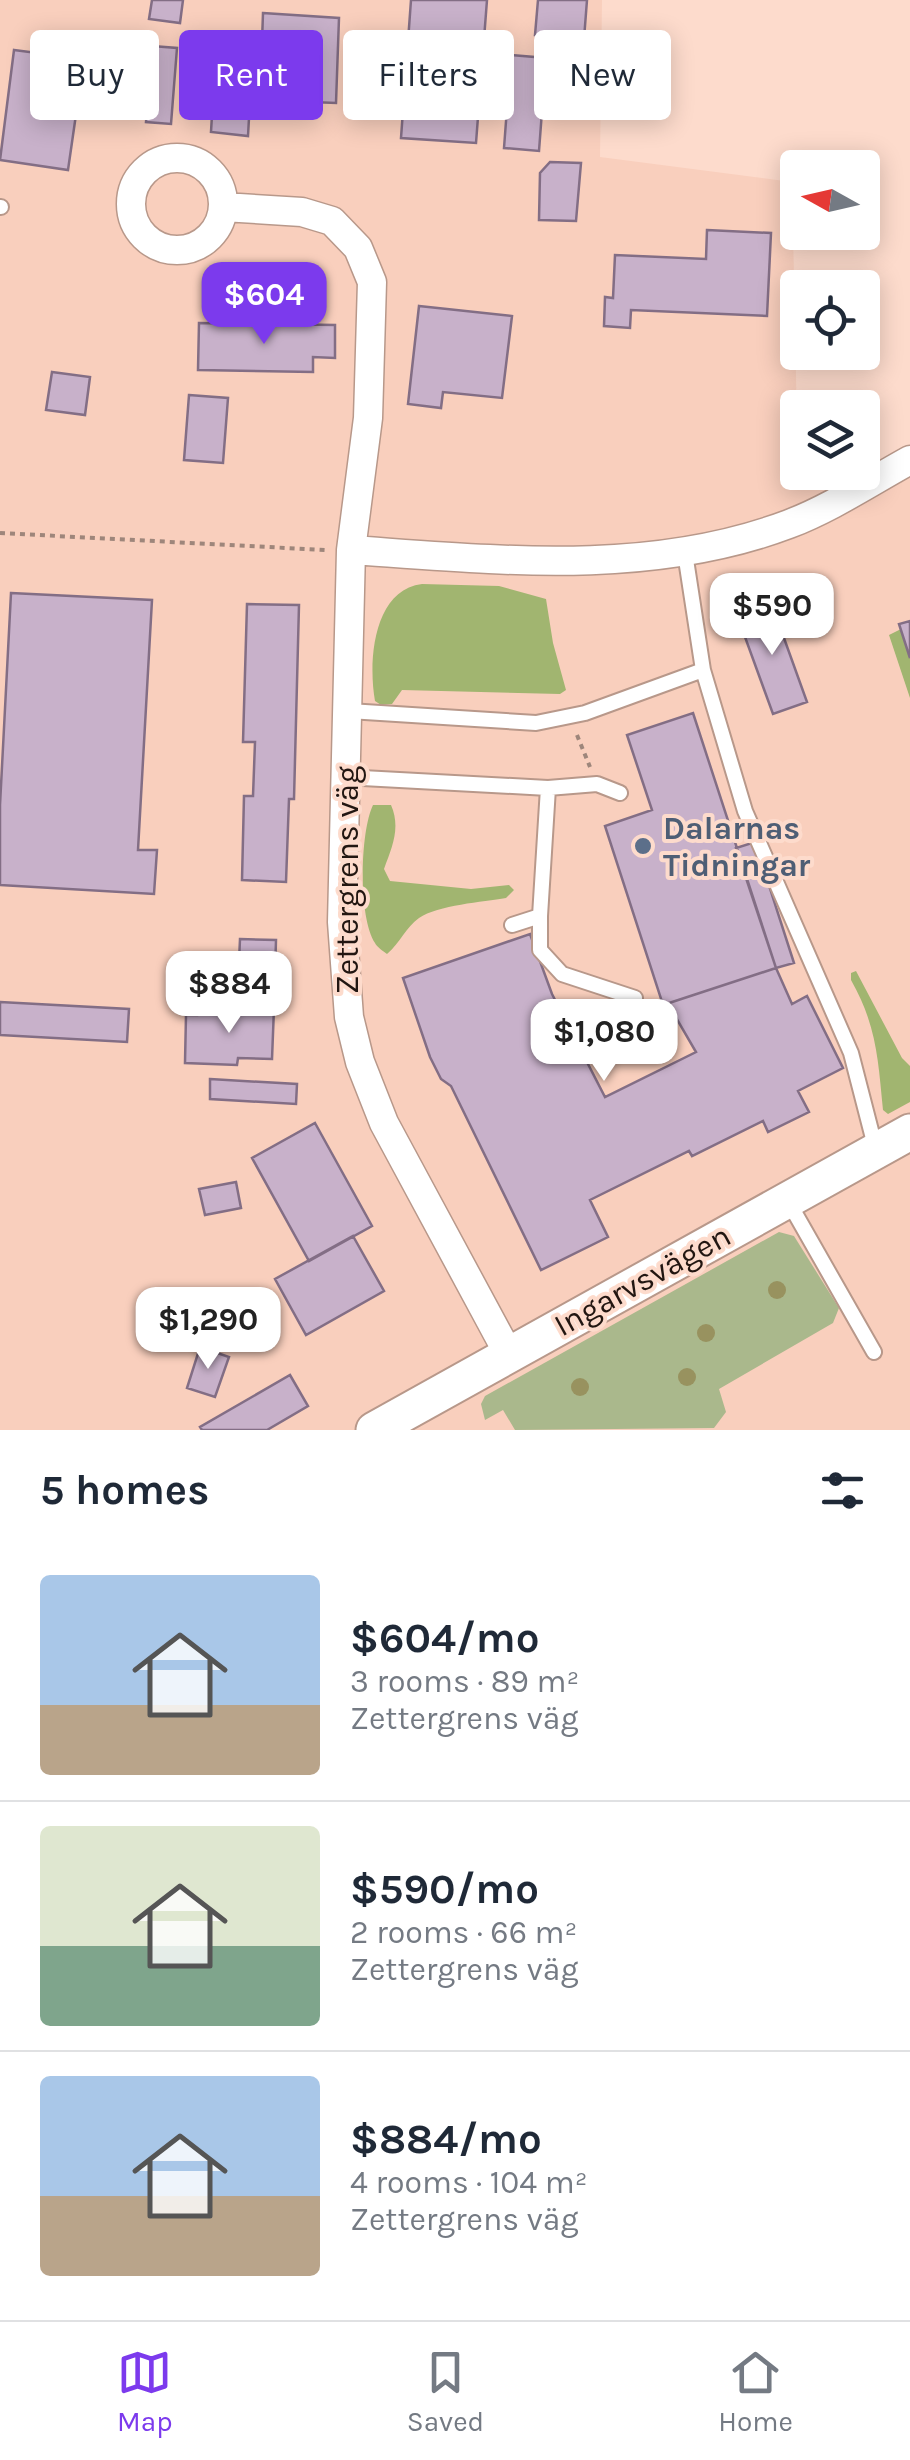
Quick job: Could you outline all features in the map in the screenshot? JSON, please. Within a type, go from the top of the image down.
[{"type":"street","name":"Zettergrens väg","points":[[223,206],[302,212],[332,221],[358,248],[367,268],[374,300],[368,418],[351,550],[350,711],[344,777],[344,976],[360,1062],[392,1138],[508,1353]]},
{"type":"street","points":[[351,550],[501,561],[685,553],[786,525],[826,508],[910,460]]},
{"type":"street","name":"Ingarvsvägen","points":[[374,1430],[910,1132]]},
{"type":"lane","points":[[685,553],[704,670],[745,811],[850,1053],[876,1151]]},
{"type":"lane","points":[[350,711],[536,723],[570,716],[704,670]]},
{"type":"lane","points":[[344,777],[548,788],[597,784],[620,793]]},
{"type":"lane","points":[[548,788],[540,950],[562,974],[635,998]]},
{"type":"lane","points":[[512,925],[540,916]]},
{"type":"lane","points":[[788,1200],[874,1352]]},
{"type":"path","points":[[0,533],[351,550]]},
{"type":"path","points":[[570,716],[597,784]]},
{"type":"shaded area","points":[[0,0],[602,0],[602,30],[534,30],[534,120],[600,120],[600,157],[780,180],[780,250],[793,250],[794,270],[780,270],[780,370],[796,370],[796,390],[780,390],[780,490],[880,490],[880,460],[910,445],[910,1430],[0,1430]]},
{"type":"green space","points":[[422,584],[499,586],[546,599],[566,690],[560,694],[402,690],[392,704],[375,701],[372,667],[377,630],[393,599]]},
{"type":"green space","points":[[901,629],[910,658],[910,698],[889,635]]},
{"type":"green space","points":[[373,805],[391,805],[394,813],[394,837],[384,869],[390,881],[471,889],[509,885],[514,890],[506,898],[427,914],[414,922],[387,954],[369,931],[363,895],[365,834]]},
{"type":"green space","points":[[856,971],[902,1058],[910,1066],[910,1102],[888,1114],[883,1110],[871,1028],[851,980],[851,973]]},
{"type":"green space","points":[[779,1232],[794,1236],[839,1308],[833,1323],[719,1389],[726,1412],[714,1428],[515,1430],[503,1410],[485,1420],[481,1404],[485,1396]]},
{"type":"building","points":[[152,0],[183,0],[180,23],[149,19]]},
{"type":"building","points":[[411,0],[487,0],[485,30],[409,30]]},
{"type":"building","points":[[538,0],[587,0],[585,30],[535,30]]},
{"type":"building","points":[[263,13],[339,18],[336,103],[323,102],[323,30],[262,30]]},
{"type":"building","points":[[159,47],[177,48],[171,124],[146,122],[159,120]]},
{"type":"building","points":[[14,50],[30,52],[30,120],[75,120],[68,170],[0,160]]},
{"type":"building","points":[[514,55],[534,57],[534,120],[541,120],[539,151],[504,148],[506,120],[514,120]]},
{"type":"building","points":[[212,120],[249,120],[248,136],[211,132]]},
{"type":"building","points":[[402,120],[478,120],[476,143],[401,138]]},
{"type":"building","points":[[550,162],[581,163],[576,221],[539,220],[540,173]]},
{"type":"building","points":[[707,230],[771,233],[767,316],[631,310],[630,328],[604,326],[605,297],[613,298],[615,255],[706,259]]},
{"type":"building","points":[[419,306],[512,316],[502,398],[443,392],[441,408],[408,404]]},
{"type":"building","points":[[199,323],[335,325],[335,358],[313,357],[313,372],[198,370]]},
{"type":"building","points":[[52,372],[90,377],[85,415],[46,410]]},
{"type":"building","points":[[189,395],[228,398],[223,463],[184,460]]},
{"type":"building","points":[[11,593],[152,600],[138,850],[157,850],[154,894],[0,885],[0,805]]},
{"type":"building","points":[[771,602],[807,702],[773,714],[737,615]]},
{"type":"building","points":[[247,604],[299,605],[294,799],[289,799],[286,882],[242,880],[244,796],[253,796],[255,742],[243,742]]},
{"type":"building","points":[[910,621],[910,658],[899,624]]},
{"type":"building","points":[[693,713],[776,968],[663,1005],[605,826],[652,810],[627,735]]},
{"type":"building","points":[[755,842],[794,963],[776,968],[736,848]]},
{"type":"building","points":[[530,934],[552,994],[605,1097],[696,1052],[671,1009],[663,1005],[776,968],[792,1004],[807,996],[843,1068],[798,1091],[809,1112],[768,1132],[763,1121],[692,1156],[689,1151],[590,1200],[608,1237],[541,1270],[451,1086],[441,1079],[430,1057],[403,978]]},
{"type":"building","points":[[240,939],[276,940],[274,1008],[237,1007]]},
{"type":"building","points":[[0,1002],[129,1009],[127,1042],[0,1035]]},
{"type":"building","points":[[235,1007],[274,1008],[272,1059],[238,1058],[237,1065],[185,1063],[186,1015],[197,1015],[197,1010],[235,1012]]},
{"type":"building","points":[[210,1079],[297,1084],[296,1104],[210,1099]]},
{"type":"building","points":[[315,1123],[372,1226],[309,1261],[252,1158]]},
{"type":"building","points":[[236,1182],[241,1208],[205,1215],[199,1189]]},
{"type":"building","points":[[353,1236],[384,1291],[306,1335],[275,1279]]},
{"type":"building","points":[[200,1347],[229,1357],[215,1397],[187,1388]]},
{"type":"building","points":[[290,1375],[308,1406],[267,1430],[200,1427]]},
{"type":"place","name":"Dalarnas Tidningar","points":[[643,846]]}]
